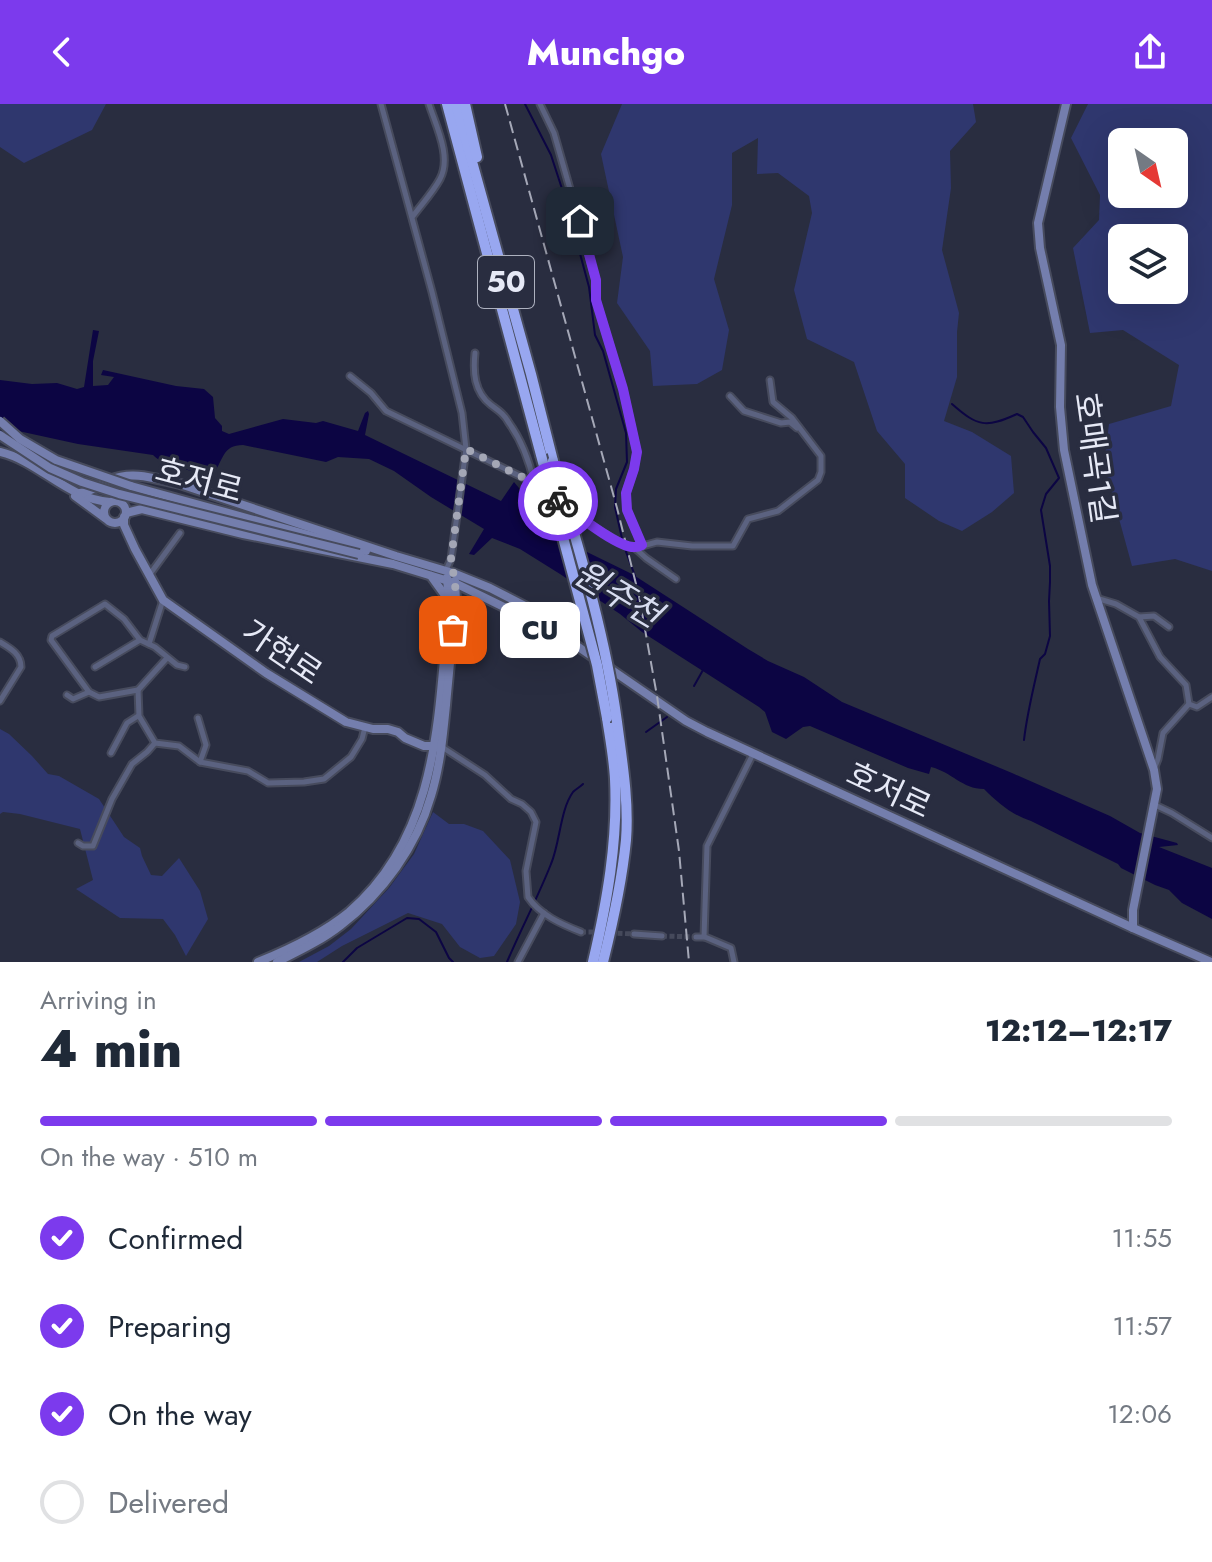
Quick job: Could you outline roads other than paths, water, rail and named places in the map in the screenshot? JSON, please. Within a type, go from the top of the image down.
[{"type":"highway","points":[[440,104],[482,236]]},
{"type":"highway","name":"50","points":[[447,104],[612,720],[624,776],[626,837],[603,962]]},
{"type":"highway","name":"50","points":[[456,104],[595,613],[613,691],[615,838],[593,962]]},
{"type":"highway","points":[[465,104],[486,210]]},
{"type":"street","points":[[277,962],[339,927],[368,902],[394,869],[417,832],[427,808],[438,746],[452,601],[451,559],[466,449],[462,413],[381,104]]},
{"type":"street","points":[[413,217],[441,177],[445,164],[429,104]]},
{"type":"street","points":[[540,104],[554,133],[580,221],[596,280],[599,312],[632,424],[637,452],[626,493],[627,510],[638,546],[646,558],[676,579]]},
{"type":"street","name":"호매곡1길","points":[[1066,104],[1038,223],[1040,248],[1061,345],[1060,407],[1064,450],[1079,529],[1096,598],[1154,770],[1157,789],[1133,910],[1133,928]]},
{"type":"street","points":[[475,353],[474,379],[489,404],[502,412],[510,424],[528,458],[534,483]]},
{"type":"street","points":[[350,376],[371,393],[386,411],[534,483],[626,546],[657,542],[733,546],[748,519],[778,511],[818,480],[821,456],[800,431],[790,422],[781,423],[744,411],[730,396]]},
{"type":"street","points":[[770,380],[773,402],[792,418],[800,431]]},
{"type":"street","name":"호저로","points":[[0,421],[20,439],[74,467],[364,552]]},
{"type":"street","name":"호저로","points":[[0,435],[50,468],[82,482],[119,494],[395,560],[451,577],[531,609],[561,635],[686,721],[1211,962]]},
{"type":"street","points":[[0,452],[13,455],[65,488],[108,520],[135,549]]},
{"type":"street","points":[[80,493],[93,491],[125,475],[147,477],[180,484],[364,552]]},
{"type":"street","points":[[65,488],[90,498],[120,502],[125,507],[124,525],[135,549]]},
{"type":"street","points":[[108,520],[104,511],[110,502]]},
{"type":"street","points":[[108,520],[119,522],[125,515],[142,509],[243,534],[364,552]]},
{"type":"street","points":[[149,574],[180,533]]},
{"type":"street","name":"가현로","points":[[135,549],[163,600],[266,673],[346,722],[388,729],[424,746],[438,746],[485,775],[511,799],[522,804],[536,822],[526,871],[528,897],[542,912],[581,932]]},
{"type":"street","name":"호저로","points":[[395,560],[431,576],[451,577],[561,635]]},
{"type":"street","points":[[431,576],[452,601]]},
{"type":"street","points":[[452,601],[478,593]]},
{"type":"street","points":[[1096,598],[1116,604],[1139,617],[1160,657],[1186,685],[1189,704]]},
{"type":"street","points":[[149,644],[163,600]]},
{"type":"street","points":[[167,658],[138,690],[99,697],[89,692],[51,640],[52,636],[105,604],[124,619],[140,640],[155,647],[177,665],[185,667]]},
{"type":"street","points":[[1139,617],[1154,616],[1169,627]]},
{"type":"street","points":[[95,667],[140,640]]},
{"type":"street","points":[[0,642],[13,650],[21,662],[0,701]]},
{"type":"street","points":[[138,690],[139,716],[155,743]]},
{"type":"street","points":[[67,695],[73,699],[89,692]]},
{"type":"street","points":[[1189,704],[1197,707],[1212,697]]},
{"type":"street","points":[[1154,770],[1163,733],[1189,704]]},
{"type":"street","points":[[111,753],[127,723],[139,716]]},
{"type":"street","points":[[198,718],[206,745],[200,762]]},
{"type":"street","points":[[78,843],[93,846],[112,799],[132,764],[155,743],[179,746],[200,762],[248,771],[268,783],[304,782],[324,779],[351,757],[365,727]]},
{"type":"street","points":[[258,962],[332,924],[361,900],[387,870],[411,829],[438,746]]},
{"type":"street","points":[[704,937],[707,846],[753,754]]},
{"type":"street","points":[[1154,809],[1172,813],[1212,838]]},
{"type":"street","points":[[518,962],[542,912]]},
{"type":"street","points":[[634,934],[662,936]]},
{"type":"street","points":[[696,937],[731,948],[734,962]]},
{"type":"water","name":"원주천","points":[[93,330],[99,331],[93,361],[93,386],[108,385],[114,377],[101,375],[103,370],[204,389],[213,397],[215,418],[222,431],[229,434],[283,419],[323,421],[358,431],[368,411],[365,435],[501,501],[514,482],[520,495],[571,521],[542,516],[517,502],[524,516],[544,531],[632,574],[748,649],[804,677],[842,702],[1110,816],[1140,833],[1177,843],[1159,847],[1212,868],[1212,919],[1182,903],[1169,890],[1018,815],[984,789],[969,786],[938,769],[931,767],[929,774],[908,768],[810,726],[803,727],[786,739],[772,732],[765,712],[759,707],[520,549],[492,538],[474,555],[469,554],[484,529],[394,471],[369,459],[338,457],[326,462],[243,445],[227,450],[213,474],[173,466],[153,455],[78,444],[0,427],[0,380],[57,383],[77,389],[84,387]]},
{"type":"waterway","points":[[525,104],[551,155],[565,198],[589,287],[595,335],[603,351],[626,433],[627,462],[616,489],[615,507],[623,543]]},
{"type":"waterway","points":[[952,404],[983,423],[997,422],[1017,414],[1023,417],[1046,448],[1059,478],[1046,494],[1041,510],[1050,566],[1050,636],[1045,654],[1040,659],[1024,740]]},
{"type":"waterway","name":"원주천","points":[[625,549],[635,576]]},
{"type":"waterway","points":[[694,686],[703,670]]},
{"type":"waterway","points":[[646,732],[667,717]]},
{"type":"waterway","points":[[507,962],[551,864],[569,799],[583,784]]},
{"type":"waterway","points":[[343,962],[357,948],[407,918],[419,919],[436,932],[453,962]]},
{"type":"tunnel","points":[[581,932],[600,932]]},
{"type":"tunnel","points":[[610,933],[634,934]]},
{"type":"tunnel","points":[[662,936],[696,937]]},
{"type":"railway","points":[[505,104],[639,596],[679,851],[689,962]]},
{"type":"place","name":"CU","points":[[453,630]]}]
